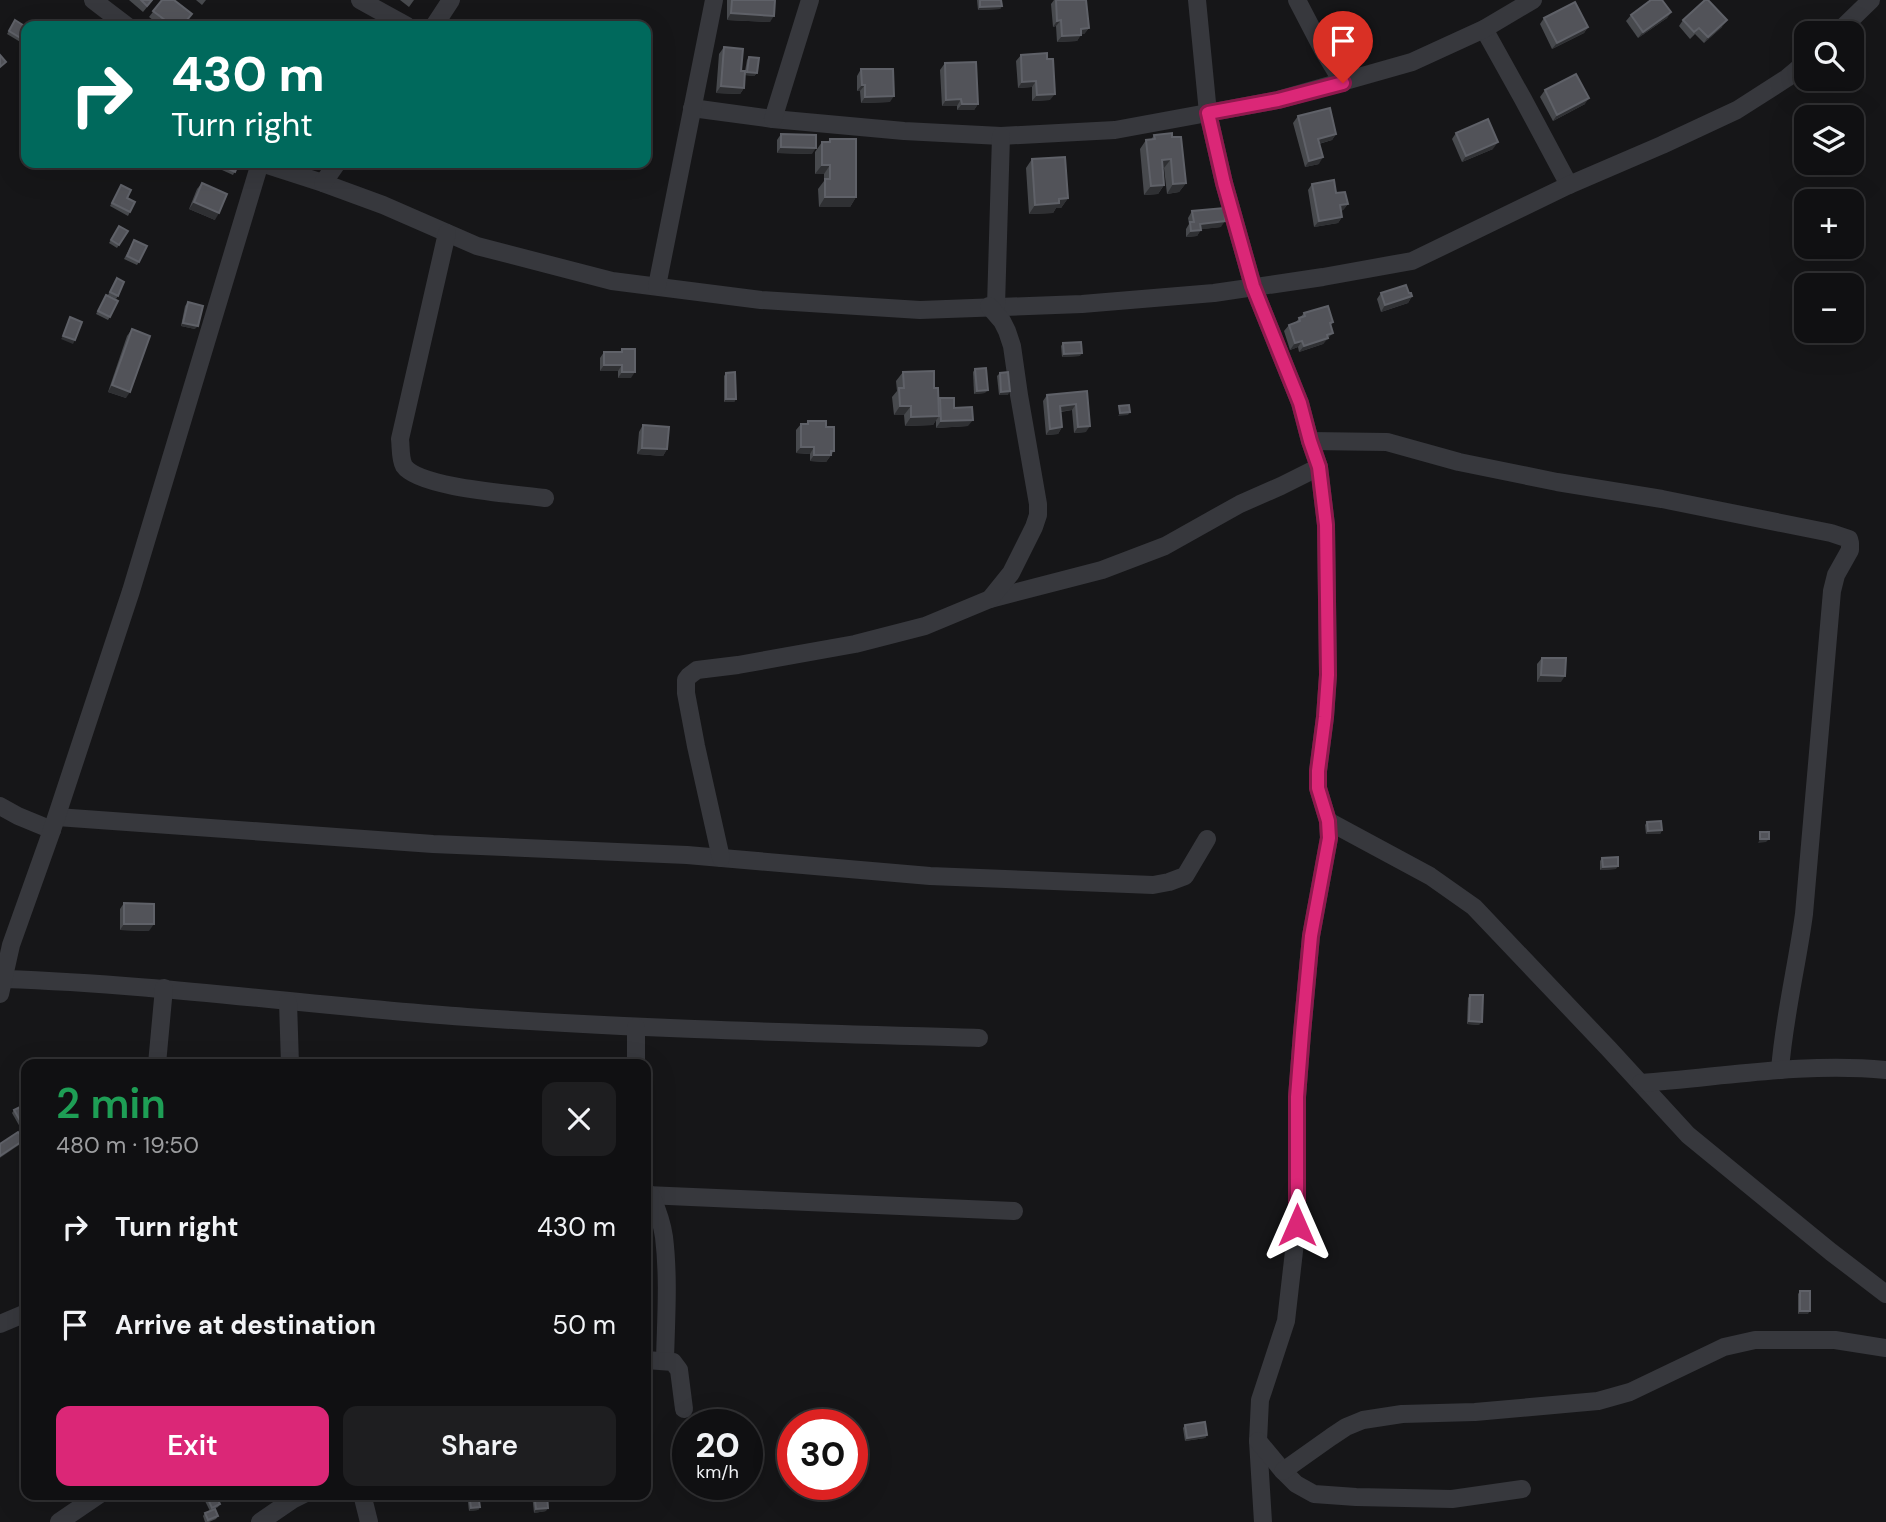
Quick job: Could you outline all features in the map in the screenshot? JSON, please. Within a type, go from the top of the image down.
[{"type":"street","points":[[93,0],[120,21]]},
{"type":"street","points":[[360,0],[398,21]]},
{"type":"street","points":[[437,21],[451,0]]},
{"type":"street","points":[[657,286],[714,0]]},
{"type":"street","points":[[772,119],[810,0]]},
{"type":"street","points":[[1197,0],[1208,113],[1224,183],[1253,286],[1300,403],[1319,467],[1326,525],[1328,675],[1318,788],[1328,821],[1329,838],[1311,936],[1297,1097],[1297,1225],[1286,1321],[1260,1400],[1258,1441],[1263,1522]]},
{"type":"street","points":[[1297,0],[1343,83]]},
{"type":"street","points":[[1849,21],[1871,0]]},
{"type":"street","points":[[692,108],[772,119],[904,131],[1001,136],[1115,130],[1278,100],[1412,62],[1483,29],[1523,2]]},
{"type":"street","points":[[1483,29],[1569,186]]},
{"type":"street","points":[[276,168],[383,205],[477,246],[612,281],[761,300],[920,310],[1082,304],[1214,293],[1412,261],[1737,110],[1794,72]]},
{"type":"street","points":[[990,599],[1011,573],[1038,515],[1012,346],[1002,321],[992,306],[1001,136]]},
{"type":"street","points":[[259,168],[131,591],[54,823],[5,944],[2,986],[86,982],[466,1017],[636,1027],[979,1038]]},
{"type":"street","points":[[323,183],[334,168]]},
{"type":"street","points":[[447,233],[400,439],[402,463],[410,473],[445,485],[545,498]]},
{"type":"street","points":[[1310,441],[1387,442],[1460,462],[1557,482],[1662,499],[1831,533],[1849,539],[1850,550],[1836,575],[1832,591],[1804,914],[1780,1070]]},
{"type":"street","points":[[721,858],[686,692],[686,680],[697,670],[855,644],[925,626],[990,599],[1102,570],[1165,546],[1240,504],[1319,467]]},
{"type":"street","points":[[0,806],[18,816],[54,823],[721,858],[930,876],[1153,886],[1185,876],[1207,839]]},
{"type":"street","points":[[1328,821],[1430,876],[1474,907],[1688,1135],[1886,1294]]},
{"type":"street","points":[[157,1059],[164,988]]},
{"type":"street","points":[[289,1002],[290,1059]]},
{"type":"street","points":[[636,1027],[636,1059]]},
{"type":"street","points":[[1641,1083],[1824,1067],[1886,1070]]},
{"type":"street","points":[[651,1195],[1014,1211]]},
{"type":"street","points":[[651,1201],[660,1218],[664,1237],[667,1288],[665,1360]]},
{"type":"street","points":[[0,1324],[21,1315]]},
{"type":"street","points":[[1283,1471],[1346,1427],[1363,1420],[1402,1414],[1475,1412],[1598,1401],[1630,1392],[1724,1347],[1755,1340],[1835,1340],[1886,1348]]},
{"type":"street","points":[[651,1360],[673,1362],[679,1370],[684,1409]]},
{"type":"street","points":[[1258,1441],[1296,1484],[1314,1494],[1452,1499],[1521,1489]]},
{"type":"street","points":[[59,1522],[91,1500]]},
{"type":"street","points":[[260,1522],[292,1500]]},
{"type":"street","points":[[364,1500],[369,1522]]},
{"type":"building","points":[[141,0],[152,0],[147,6]]},
{"type":"building","points":[[162,0],[174,0],[192,14],[186,21],[166,21],[153,11]]},
{"type":"building","points":[[732,0],[775,0],[774,16],[731,13]]},
{"type":"building","points":[[980,0],[1001,0],[1002,6],[980,7]]},
{"type":"building","points":[[1056,0],[1086,0],[1089,28],[1081,29],[1081,35],[1062,36],[1061,20],[1057,21]]},
{"type":"building","points":[[1651,0],[1662,0],[1671,12],[1643,32],[1631,15]]},
{"type":"building","points":[[1705,0],[1727,20],[1708,37],[1699,28],[1694,32],[1683,20]]},
{"type":"building","points":[[1575,2],[1588,27],[1557,43],[1544,18]]},
{"type":"building","points":[[15,20],[21,24],[21,38],[9,31]]},
{"type":"building","points":[[724,47],[743,49],[741,71],[745,71],[744,88],[721,86]]},
{"type":"building","points":[[1047,53],[1047,59],[1053,59],[1055,94],[1037,95],[1036,81],[1022,82],[1021,55]]},
{"type":"building","points":[[0,55],[6,62],[0,67]]},
{"type":"building","points":[[749,57],[759,58],[757,73],[747,72]]},
{"type":"building","points":[[976,62],[978,104],[962,104],[961,99],[946,100],[945,63]]},
{"type":"building","points":[[861,69],[893,69],[894,96],[865,97]]},
{"type":"building","points":[[1576,74],[1589,98],[1557,115],[1545,90]]},
{"type":"building","points":[[1330,108],[1336,134],[1318,139],[1323,157],[1309,161],[1298,116]]},
{"type":"building","points":[[1488,119],[1498,142],[1466,156],[1456,133]]},
{"type":"building","points":[[1172,133],[1172,137],[1181,137],[1186,183],[1173,184],[1171,159],[1162,160],[1164,185],[1151,186],[1146,140],[1155,139],[1154,135]]},
{"type":"building","points":[[781,134],[816,135],[816,148],[781,147]]},
{"type":"building","points":[[830,139],[856,139],[856,197],[825,197],[825,179],[830,179],[830,165],[822,165],[822,142],[830,142]]},
{"type":"building","points":[[1065,157],[1068,198],[1059,199],[1059,203],[1035,205],[1032,159]]},
{"type":"building","points":[[1334,180],[1336,193],[1345,192],[1348,204],[1340,205],[1342,217],[1319,221],[1312,184]]},
{"type":"building","points":[[202,183],[227,194],[219,213],[194,202]]},
{"type":"building","points":[[121,185],[131,190],[127,198],[135,202],[130,212],[112,203]]},
{"type":"building","points":[[1224,208],[1225,221],[1200,224],[1201,230],[1191,231],[1190,222],[1194,222],[1192,211]]},
{"type":"building","points":[[119,226],[128,231],[119,245],[111,240]]},
{"type":"building","points":[[134,240],[147,246],[139,262],[127,256]]},
{"type":"building","points":[[117,278],[124,282],[118,296],[110,292]]},
{"type":"building","points":[[1406,285],[1412,296],[1385,305],[1381,293]]},
{"type":"building","points":[[106,295],[118,301],[110,317],[98,311]]},
{"type":"building","points":[[188,302],[203,306],[198,326],[183,323]]},
{"type":"building","points":[[1328,306],[1333,333],[1327,335],[1328,338],[1304,346],[1302,341],[1295,343],[1289,325],[1300,321],[1299,318],[1305,316],[1304,313]]},
{"type":"building","points":[[70,317],[82,322],[75,340],[63,336]]},
{"type":"building","points":[[132,329],[150,336],[130,392],[112,385]]},
{"type":"building","points":[[1081,342],[1082,353],[1064,354],[1063,343]]},
{"type":"building","points":[[622,349],[635,349],[635,372],[622,372],[622,365],[604,365],[604,352],[622,352]]},
{"type":"building","points":[[986,368],[988,390],[977,391],[975,369]]},
{"type":"building","points":[[934,371],[939,416],[911,417],[911,406],[900,406],[899,388],[904,388],[903,372]]},
{"type":"building","points":[[735,372],[736,399],[726,399],[726,373]]},
{"type":"building","points":[[1008,372],[1010,391],[1001,392],[1000,373]]},
{"type":"building","points":[[1087,391],[1090,426],[1078,427],[1076,404],[1060,406],[1062,427],[1050,429],[1047,395]]},
{"type":"building","points":[[940,398],[954,398],[954,408],[972,407],[973,420],[941,421]]},
{"type":"building","points":[[1129,405],[1130,412],[1120,413],[1119,406]]},
{"type":"building","points":[[808,421],[826,421],[826,427],[834,427],[834,451],[831,451],[831,455],[814,455],[814,447],[801,447],[801,424],[808,424]]},
{"type":"building","points":[[643,425],[669,427],[667,449],[642,448]]},
{"type":"building","points":[[1542,658],[1566,658],[1565,676],[1541,675]]},
{"type":"building","points":[[1661,821],[1662,830],[1648,831],[1647,822]]},
{"type":"building","points":[[1760,832],[1769,832],[1769,839],[1760,839]]},
{"type":"building","points":[[1618,857],[1618,866],[1603,867],[1602,858]]},
{"type":"building","points":[[124,903],[154,904],[154,924],[124,924]]},
{"type":"building","points":[[1470,995],[1483,995],[1482,1022],[1469,1021]]},
{"type":"building","points":[[21,1109],[21,1122],[14,1110]]},
{"type":"building","points":[[18,1132],[21,1136],[21,1142],[0,1156],[0,1144]]},
{"type":"building","points":[[1800,1291],[1810,1291],[1810,1311],[1800,1311]]},
{"type":"building","points":[[1205,1422],[1207,1435],[1187,1438],[1185,1425]]},
{"type":"building","points":[[208,1500],[218,1500],[220,1504],[212,1508]]},
{"type":"building","points":[[470,1500],[479,1500],[480,1507],[471,1508]]},
{"type":"building","points":[[535,1500],[547,1500],[548,1508],[536,1509]]},
{"type":"building","points":[[215,1509],[218,1516],[208,1520],[205,1513]]},
{"type":"route","points":[[1297,1225],[1297,1097],[1302,1033],[1311,936],[1329,838],[1328,821],[1318,788],[1328,675],[1326,525],[1319,467],[1300,403],[1253,286],[1224,183],[1208,113],[1278,100],[1343,83]]}]
